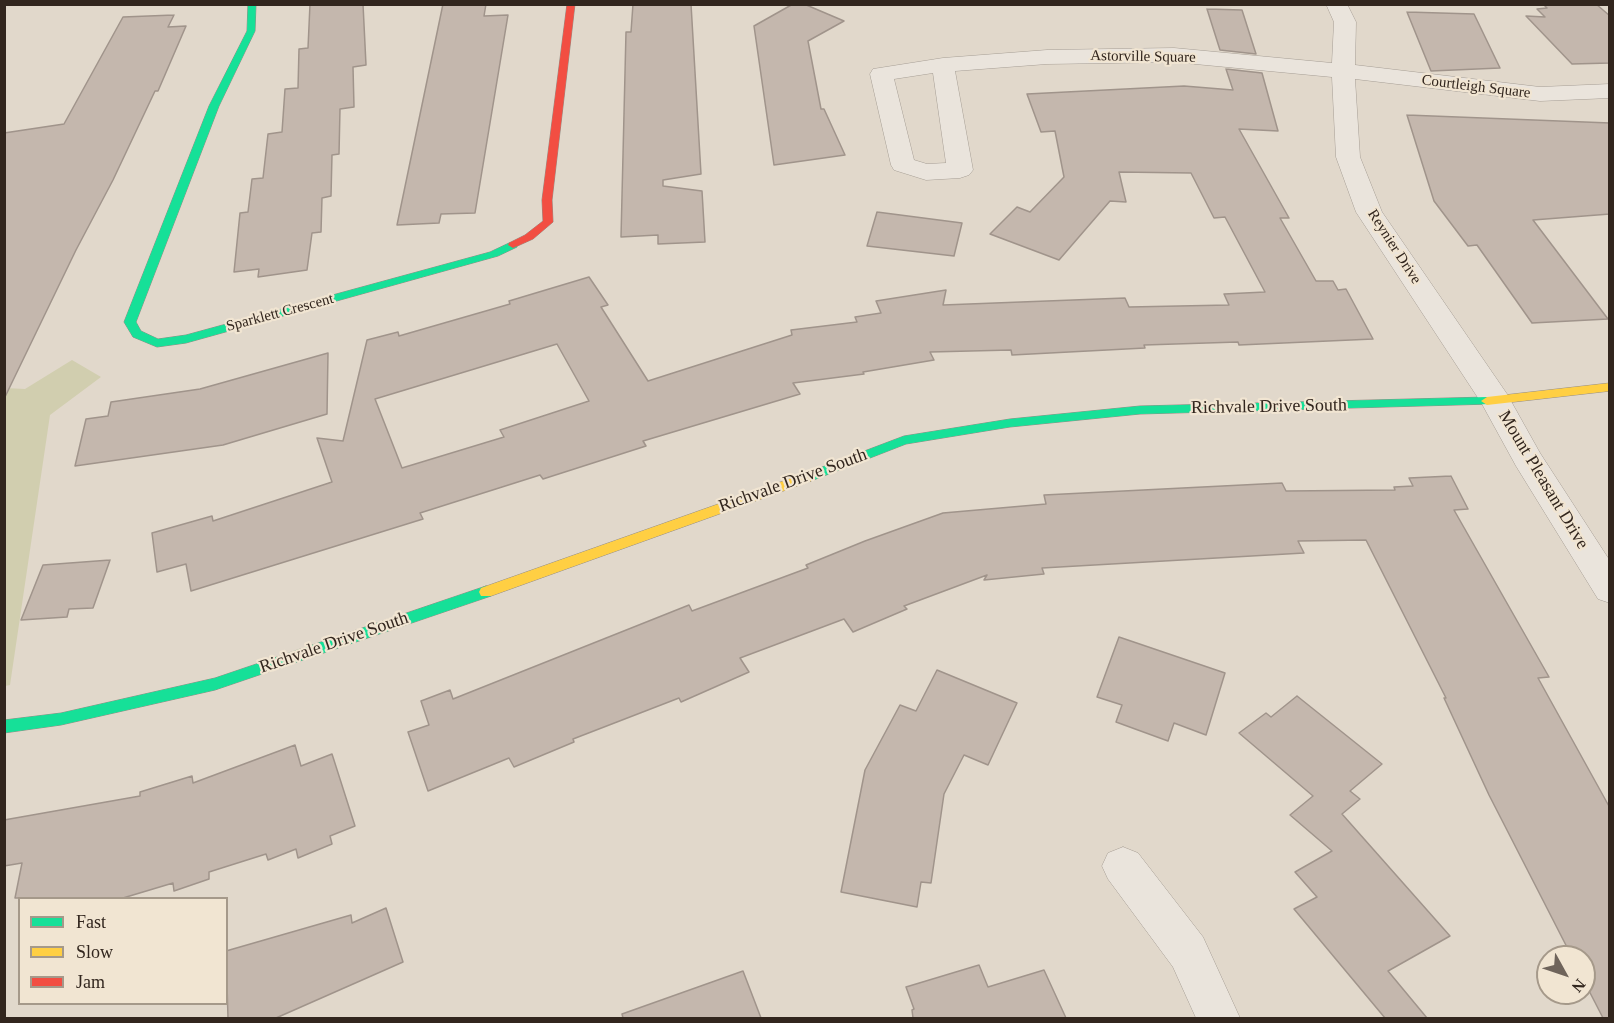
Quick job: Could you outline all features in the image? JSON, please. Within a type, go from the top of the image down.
[{"type":"street","name":"Sparklett Crescent","points":[[252,4],[251,31],[214,106],[130,322],[137,334],[157,343],[186,339],[494,254],[529,237],[548,222],[547,200],[571,4]]},
{"type":"street","name":"Reynier Drive","points":[[1336,4],[1345,22],[1343,71],[1348,157],[1369,212],[1496,401]]},
{"type":"street","name":"Astorville Square","points":[[943,65],[960,170],[926,172],[903,165],[881,74],[943,65],[1047,57],[1174,55],[1343,71]]},
{"type":"street","name":"Courtleigh Square","points":[[1343,71],[1540,94],[1610,91]]},
{"type":"street","name":"Richvale Drive South","points":[[4,727],[61,718],[215,684],[338,644],[785,486],[904,440],[1010,423],[1140,410],[1496,401],[1610,387]]},
{"type":"street","name":"Mount Pleasant Drive","points":[[1496,401],[1527,458],[1610,590]]},
{"type":"street","points":[[1123,866],[1188,952],[1218,1018]]},
{"type":"shaded area","points":[[72,360],[101,377],[50,415],[10,685],[5,686],[5,388],[25,389]]},
{"type":"building","points":[[310,4],[363,4],[366,65],[353,67],[354,107],[340,109],[339,154],[332,155],[331,196],[322,198],[321,232],[312,233],[307,270],[258,277],[259,269],[234,272],[240,213],[248,212],[252,179],[263,178],[268,134],[282,132],[285,89],[298,88],[299,49],[308,48]]},
{"type":"building","points":[[443,4],[486,4],[484,16],[508,15],[475,213],[441,214],[439,223],[397,225]]},
{"type":"building","points":[[633,4],[691,4],[701,174],[663,180],[663,186],[702,191],[705,242],[658,244],[658,235],[621,237],[626,32],[631,32]]},
{"type":"building","points":[[793,4],[804,4],[844,21],[808,41],[821,109],[824,109],[845,155],[774,165],[754,26]]},
{"type":"building","points":[[1543,4],[1596,4],[1610,16],[1610,63],[1572,64],[1526,16],[1545,17],[1537,9],[1547,8]]},
{"type":"building","points":[[1207,9],[1242,10],[1256,54],[1220,50]]},
{"type":"building","points":[[1407,12],[1474,14],[1500,68],[1431,71]]},
{"type":"building","points":[[174,15],[168,27],[186,26],[158,91],[155,91],[4,399],[4,133],[64,124],[123,17]]},
{"type":"building","points":[[1226,69],[1262,73],[1278,131],[1239,129],[1289,218],[1280,218],[1316,281],[1333,281],[1338,290],[1346,289],[1373,339],[1239,345],[1238,342],[1144,345],[1145,348],[1012,355],[1011,350],[930,352],[934,360],[863,372],[864,374],[793,383],[800,394],[643,441],[646,446],[543,479],[540,475],[420,513],[423,519],[191,591],[186,564],[157,572],[152,533],[212,516],[213,521],[332,482],[317,438],[343,441],[367,340],[398,332],[399,336],[510,304],[509,301],[589,277],[608,305],[601,307],[648,381],[792,335],[791,330],[857,322],[855,317],[881,313],[876,301],[946,290],[943,305],[1125,298],[1129,307],[1229,305],[1224,294],[1265,292],[1225,217],[1214,218],[1191,173],[1119,172],[1126,202],[1110,201],[1059,260],[990,234],[1017,207],[1030,212],[1064,177],[1055,131],[1041,132],[1027,94],[1184,86],[1233,90]],"holes":[[[557,344],[589,401],[500,430],[504,437],[402,468],[375,399]]]},
{"type":"building","points":[[1407,115],[1610,123],[1610,214],[1533,220],[1608,319],[1532,323],[1477,245],[1468,246],[1434,201]]},
{"type":"building","points":[[877,212],[962,223],[954,256],[867,246]]},
{"type":"building","points":[[328,353],[327,414],[223,445],[75,466],[86,419],[108,416],[111,402],[200,389]]},
{"type":"building","points":[[1451,476],[1468,509],[1454,510],[1549,677],[1538,678],[1610,808],[1610,1018],[1603,1018],[1596,1004],[1596,945],[1566,945],[1489,795],[1444,698],[1446,698],[1366,540],[1298,541],[1304,553],[1042,568],[1044,574],[984,580],[987,575],[904,606],[907,609],[853,632],[844,619],[740,658],[749,672],[681,702],[679,698],[573,739],[574,742],[514,767],[509,758],[428,791],[408,732],[429,725],[421,701],[450,690],[453,699],[689,605],[692,611],[808,568],[806,565],[865,541],[943,513],[1046,504],[1044,495],[1282,483],[1286,491],[1395,490],[1394,487],[1413,486],[1409,478]]},
{"type":"building","points":[[110,560],[93,608],[69,609],[67,617],[21,620],[43,565]]},
{"type":"building","points":[[1119,637],[1225,673],[1206,735],[1174,723],[1168,741],[1116,722],[1122,705],[1097,697]]},
{"type":"building","points":[[937,670],[1017,703],[988,765],[964,755],[944,794],[931,883],[921,882],[917,907],[841,892],[865,770],[900,705],[916,711]]},
{"type":"building","points":[[1297,696],[1382,764],[1350,791],[1360,799],[1342,814],[1450,936],[1388,971],[1427,1018],[1385,1018],[1294,909],[1317,897],[1295,872],[1332,851],[1290,815],[1313,796],[1239,733],[1266,713],[1271,717]]},
{"type":"building","points":[[295,745],[301,766],[332,754],[355,826],[330,836],[332,844],[298,858],[296,849],[268,860],[266,854],[209,872],[209,879],[174,891],[173,883],[126,897],[15,898],[22,863],[4,866],[4,820],[140,796],[140,792],[192,776],[193,783]]},
{"type":"building","points":[[386,908],[403,962],[276,1018],[228,1018],[228,950],[351,915],[352,923]]},
{"type":"building","points":[[979,965],[988,987],[1044,970],[1066,1018],[913,1018],[912,1010],[914,1009],[906,987]]},
{"type":"building","points":[[743,971],[761,1018],[623,1018],[622,1014]]},
{"type":"traffic: fast","points":[[252,4],[251,31],[214,106],[130,322],[137,334],[157,343],[186,339],[494,254],[513,245]]},
{"type":"traffic: fast","points":[[806,478],[904,440],[1010,423],[1140,410],[1487,401]]},
{"type":"traffic: fast","points":[[4,727],[61,719],[215,684],[486,592]]},
{"type":"traffic: slow","points":[[1487,401],[1610,387]]},
{"type":"traffic: slow","points":[[486,592],[806,478]]},
{"type":"traffic: jam","points":[[513,245],[529,237],[548,222],[547,200],[571,4]]}]
